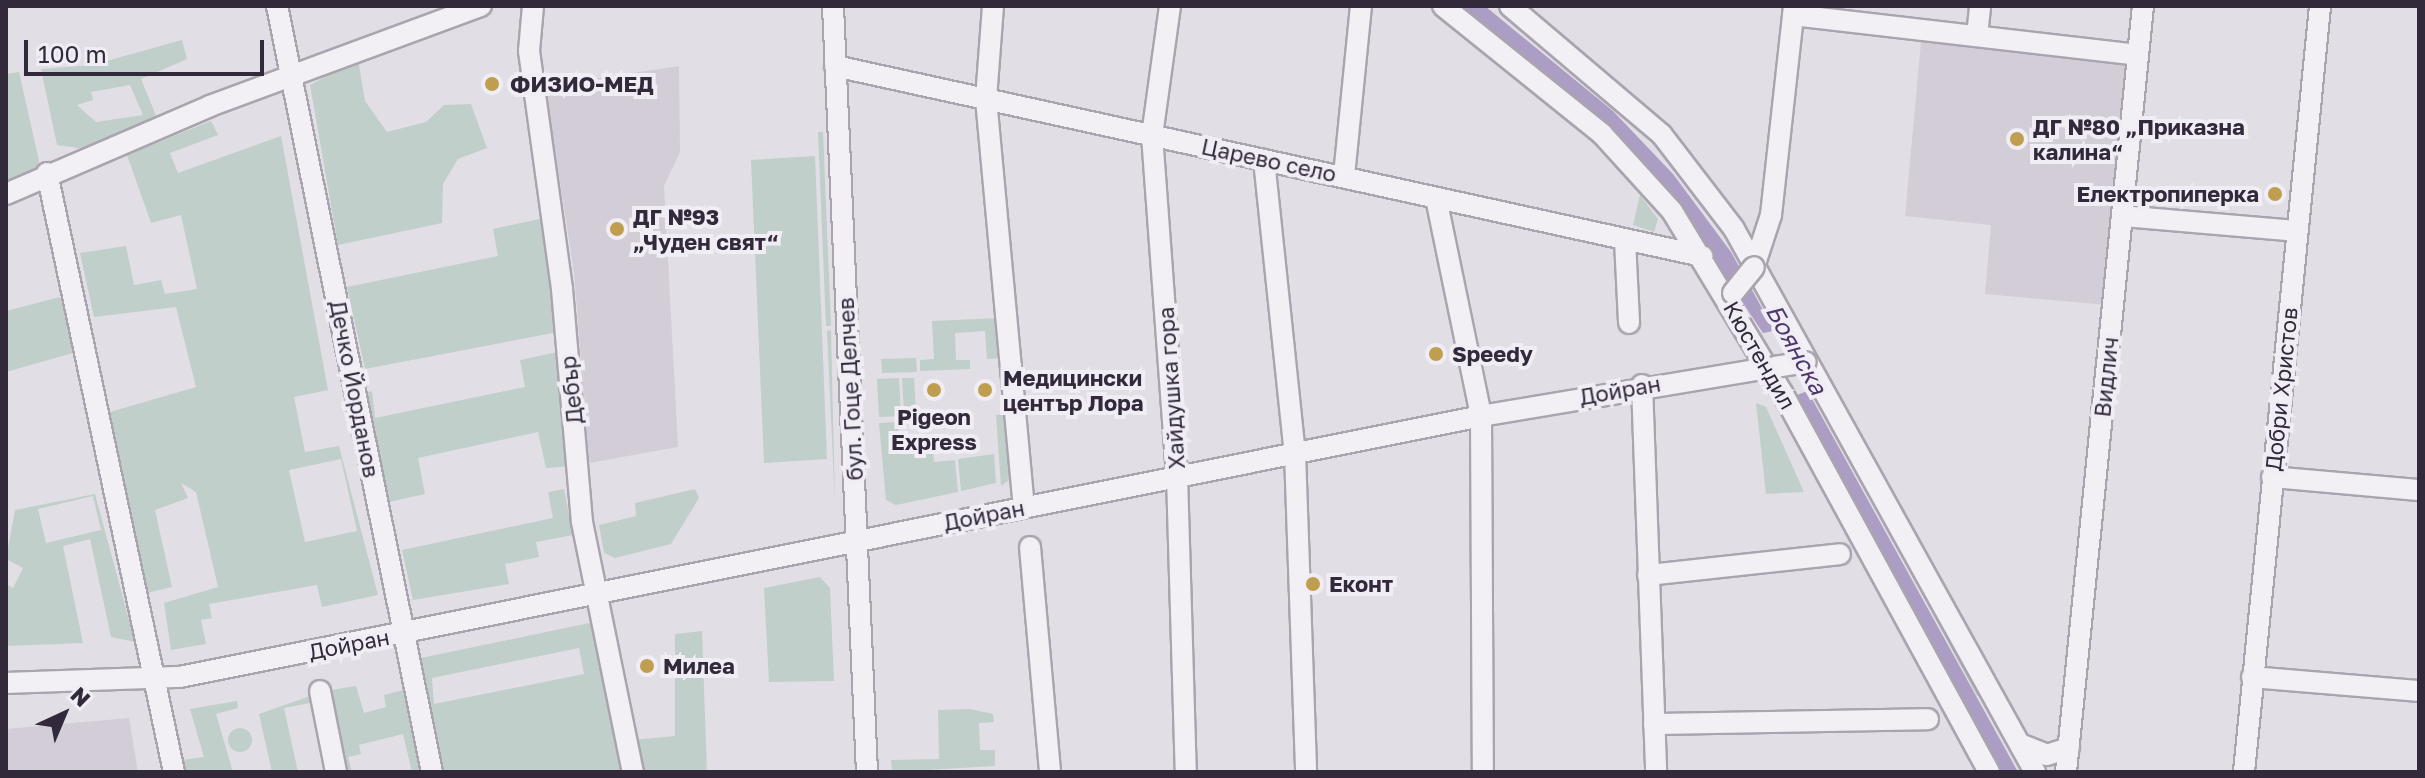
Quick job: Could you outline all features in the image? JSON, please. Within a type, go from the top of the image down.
[{"type":"street","name":"Дечко Йорданов","points":[[277,6],[432,772]]},
{"type":"street","points":[[6,194],[47,173],[481,6]]},
{"type":"street","name":"Дебър","points":[[533,6],[529,51],[562,289],[582,522],[633,772]]},
{"type":"street","name":"бул. Гоце Делчев","points":[[833,6],[867,772]]},
{"type":"street","points":[[993,6],[986,99],[1024,507]]},
{"type":"street","name":"Хайдушка гора","points":[[1170,6],[1152,135],[1177,476],[1186,772]]},
{"type":"street","points":[[1344,176],[1361,6]]},
{"type":"street","name":"Кюстендил","points":[[1443,6],[1602,134],[1655,189],[1730,296],[1771,367],[1989,772]]},
{"type":"street","name":"Кюстендил","points":[[1510,6],[1662,135],[1734,229],[2035,772]]},
{"type":"street","points":[[1977,36],[1980,6]]},
{"type":"street","name":"Видлич","points":[[2066,772],[2143,6]]},
{"type":"street","name":"Добри Христов","points":[[2244,772],[2320,6]]},
{"type":"street","points":[[1730,296],[1756,265],[1771,215],[1794,11],[2138,55]]},
{"type":"street","name":"Царево село","points":[[835,66],[1702,256]]},
{"type":"street","points":[[1264,160],[1295,453],[1306,772]]},
{"type":"street","points":[[47,173],[158,681],[174,772]]},
{"type":"street","points":[[1436,198],[1481,416],[1483,772]]},
{"type":"street","points":[[1734,229],[1753,232],[1771,215]]},
{"type":"street","points":[[2122,216],[2297,231]]},
{"type":"street","points":[[1625,240],[1629,323]]},
{"type":"street","name":"Дойран","points":[[6,683],[158,681],[1481,416],[1642,385],[1809,362]]},
{"type":"street","points":[[1642,385],[1656,772]]},
{"type":"street","points":[[2272,477],[2419,490]]},
{"type":"street","points":[[1030,547],[1050,772]]},
{"type":"street","points":[[1648,575],[1840,554]]},
{"type":"street","points":[[2252,677],[2419,691]]},
{"type":"street","points":[[320,691],[336,772]]},
{"type":"street","points":[[1654,724],[1928,719]]},
{"type":"street","points":[[2020,744],[2047,755],[2069,748]]},
{"type":"shaded area","points":[[1461,6],[1485,6],[1613,111],[1673,174],[1731,252],[2018,772],[2000,772],[1763,333],[1666,187],[1602,120]]},
{"type":"shaded area","points":[[182,40],[187,59],[141,79],[157,118],[85,149],[57,145],[41,69],[92,65]],"holes":[[[130,85],[143,115],[96,122],[77,105],[93,100],[91,92]]]},
{"type":"shaded area","name":"ДГ №80 „Приказна калина“","points":[[1921,42],[2129,62],[2107,305],[1985,294],[1991,225],[1905,216]]},
{"type":"shaded area","points":[[358,59],[365,101],[387,132],[426,122],[444,105],[471,104],[487,148],[458,159],[443,184],[442,223],[338,245],[310,85]]},
{"type":"shaded area","name":"ДГ №93 „Чуден свят“","points":[[679,66],[680,152],[664,186],[678,447],[589,463],[574,272],[545,86]]},
{"type":"shaded area","points":[[19,72],[39,161],[35,171],[6,186],[6,74]]},
{"type":"shaded area","points":[[211,121],[218,135],[170,153],[178,173],[281,136],[328,390],[294,397],[305,452],[339,446],[378,595],[322,607],[317,585],[209,604],[212,618],[201,620],[206,644],[171,650],[164,603],[218,587],[196,492],[181,483],[188,498],[155,510],[172,587],[147,593],[110,412],[196,387],[176,307],[94,317],[80,253],[126,246],[134,285],[161,280],[165,294],[197,289],[181,215],[151,223],[127,155]],"holes":[[[341,459],[357,531],[305,542],[289,470]]]},
{"type":"shaded area","points":[[818,132],[823,132],[831,326],[826,326]]},
{"type":"shaded area","points":[[815,156],[827,459],[764,463],[751,160]]},
{"type":"shaded area","points":[[1640,195],[1658,219],[1654,232],[1633,225]]},
{"type":"shaded area","points":[[544,218],[558,332],[365,369],[347,287],[498,256],[493,229]]},
{"type":"shaded area","points":[[60,297],[80,351],[6,372],[6,311]]},
{"type":"shaded area","points":[[1000,318],[1002,358],[987,359],[985,331],[955,333],[956,360],[970,360],[970,369],[920,371],[920,360],[934,359],[932,321]]},
{"type":"shaded area","points":[[831,330],[835,505],[827,331]]},
{"type":"shaded area","points":[[562,351],[573,466],[546,468],[538,432],[418,458],[425,494],[389,502],[362,394],[372,391],[375,418],[525,387],[520,360]]},
{"type":"shaded area","points":[[916,358],[917,372],[882,373],[881,359]]},
{"type":"shaded area","points":[[899,378],[901,416],[879,417],[877,379]]},
{"type":"shaded area","points":[[902,378],[914,378],[916,411],[904,412]]},
{"type":"shaded area","points":[[1812,389],[1981,694],[1977,696]]},
{"type":"shaded area","points":[[1797,395],[1964,704],[1959,706],[1794,396]]},
{"type":"shaded area","points":[[1756,403],[1766,407],[1804,492],[1766,494]]},
{"type":"shaded area","points":[[1010,413],[1017,474],[1001,486],[996,415]]},
{"type":"shaded area","points":[[898,422],[900,449],[933,451],[934,462],[955,460],[958,492],[896,505],[886,500],[879,423]]},
{"type":"shaded area","points":[[994,454],[996,483],[961,491],[958,459]]},
{"type":"shaded area","points":[[564,489],[573,535],[536,542],[539,557],[505,564],[509,584],[413,600],[402,550],[553,518],[548,492]]},
{"type":"shaded area","points":[[695,489],[699,498],[671,544],[615,558],[604,553],[599,525],[636,516],[635,503]]},
{"type":"shaded area","points":[[95,494],[135,642],[111,637],[90,539],[63,546],[83,643],[6,646],[6,584],[13,588],[23,568],[6,559],[15,510]],"holes":[[[93,496],[101,530],[46,543],[38,509]]]},
{"type":"shaded area","points":[[820,577],[830,588],[834,681],[769,682],[764,588]]},
{"type":"shaded area","points":[[594,622],[627,772],[440,772],[416,659]],"holes":[[[579,648],[584,674],[434,704],[432,678]]]},
{"type":"shaded area","points":[[702,631],[707,772],[638,772],[632,740],[675,736],[675,634]]},
{"type":"shaded area","points":[[356,686],[364,713],[386,707],[384,695],[410,688],[426,772],[412,772],[403,734],[359,745],[361,754],[348,757],[352,772],[343,772],[325,691]]},
{"type":"shaded area","points":[[313,695],[315,702],[284,708],[298,772],[272,772],[259,714]]},
{"type":"shaded area","points":[[237,701],[238,708],[216,714],[233,772],[184,772],[182,760],[204,757],[190,709]]},
{"type":"shaded area","points":[[970,709],[993,714],[994,722],[979,723],[980,750],[995,750],[995,766],[892,772],[891,760],[939,759],[938,710]]},
{"type":"shaded area","points":[[129,718],[138,772],[6,772],[6,729]]},
{"type":"shaded area","points":[[240,728],[248,732],[252,740],[248,748],[240,752],[232,748],[228,740],[232,732]]},
{"type":"pier","points":[[1782,329],[1816,388],[1794,396],[1759,334]]},
{"type":"place","name":"ФИЗИО-МЕД","points":[[492,84]]},
{"type":"place","name":"ДГ №80 „Приказна калина“","points":[[2017,139]]},
{"type":"place","name":"Електропиперка","points":[[2275,194]]},
{"type":"place","name":"ДГ №93 „Чуден свят“","points":[[617,229]]},
{"type":"place","name":"Speedy","points":[[1436,354]]},
{"type":"place","name":"Pigeon Express","points":[[934,390]]},
{"type":"place","name":"Медицински център Лора","points":[[985,390]]},
{"type":"place","name":"Еконт","points":[[1313,584]]},
{"type":"place","name":"Милеа","points":[[647,666]]},
{"type":"water label","name":"Боянска","points":[[1797,349]]}]
